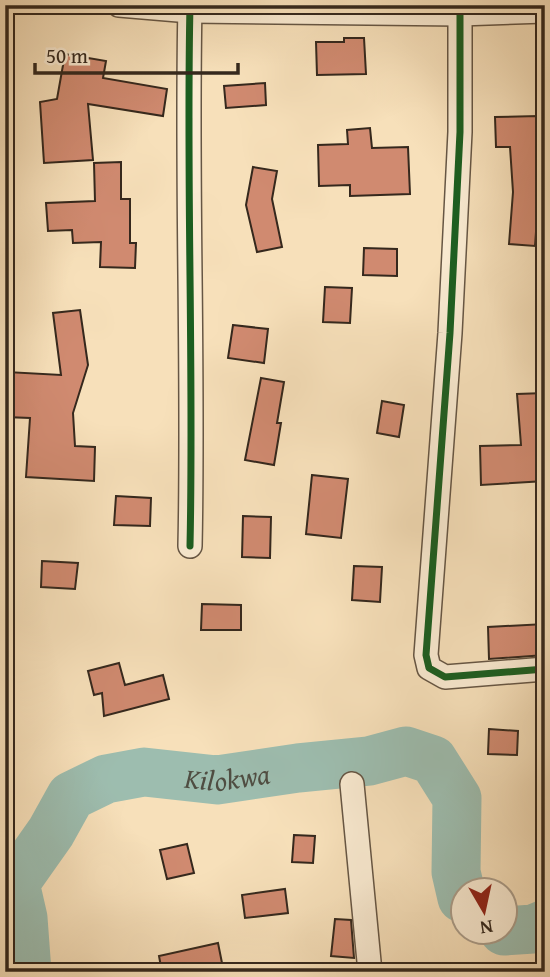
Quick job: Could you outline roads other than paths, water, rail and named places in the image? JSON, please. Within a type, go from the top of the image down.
[{"type":"street","points":[[119,5],[545,11]]},
{"type":"street","points":[[190,8],[190,546]]},
{"type":"street","points":[[460,10],[460,132],[450,333],[426,654],[429,668],[445,677],[545,669]]},
{"type":"street","points":[[352,784],[370,972]]},
{"type":"waterway","name":"Kilokwa","points":[[27,972],[23,918],[15,883],[51,832],[71,796],[106,779],[144,772],[217,780],[369,761],[406,751],[433,760],[457,798],[457,876]]},
{"type":"waterway","name":"Kilokwa","points":[[518,930],[533,929],[545,924]]}]
